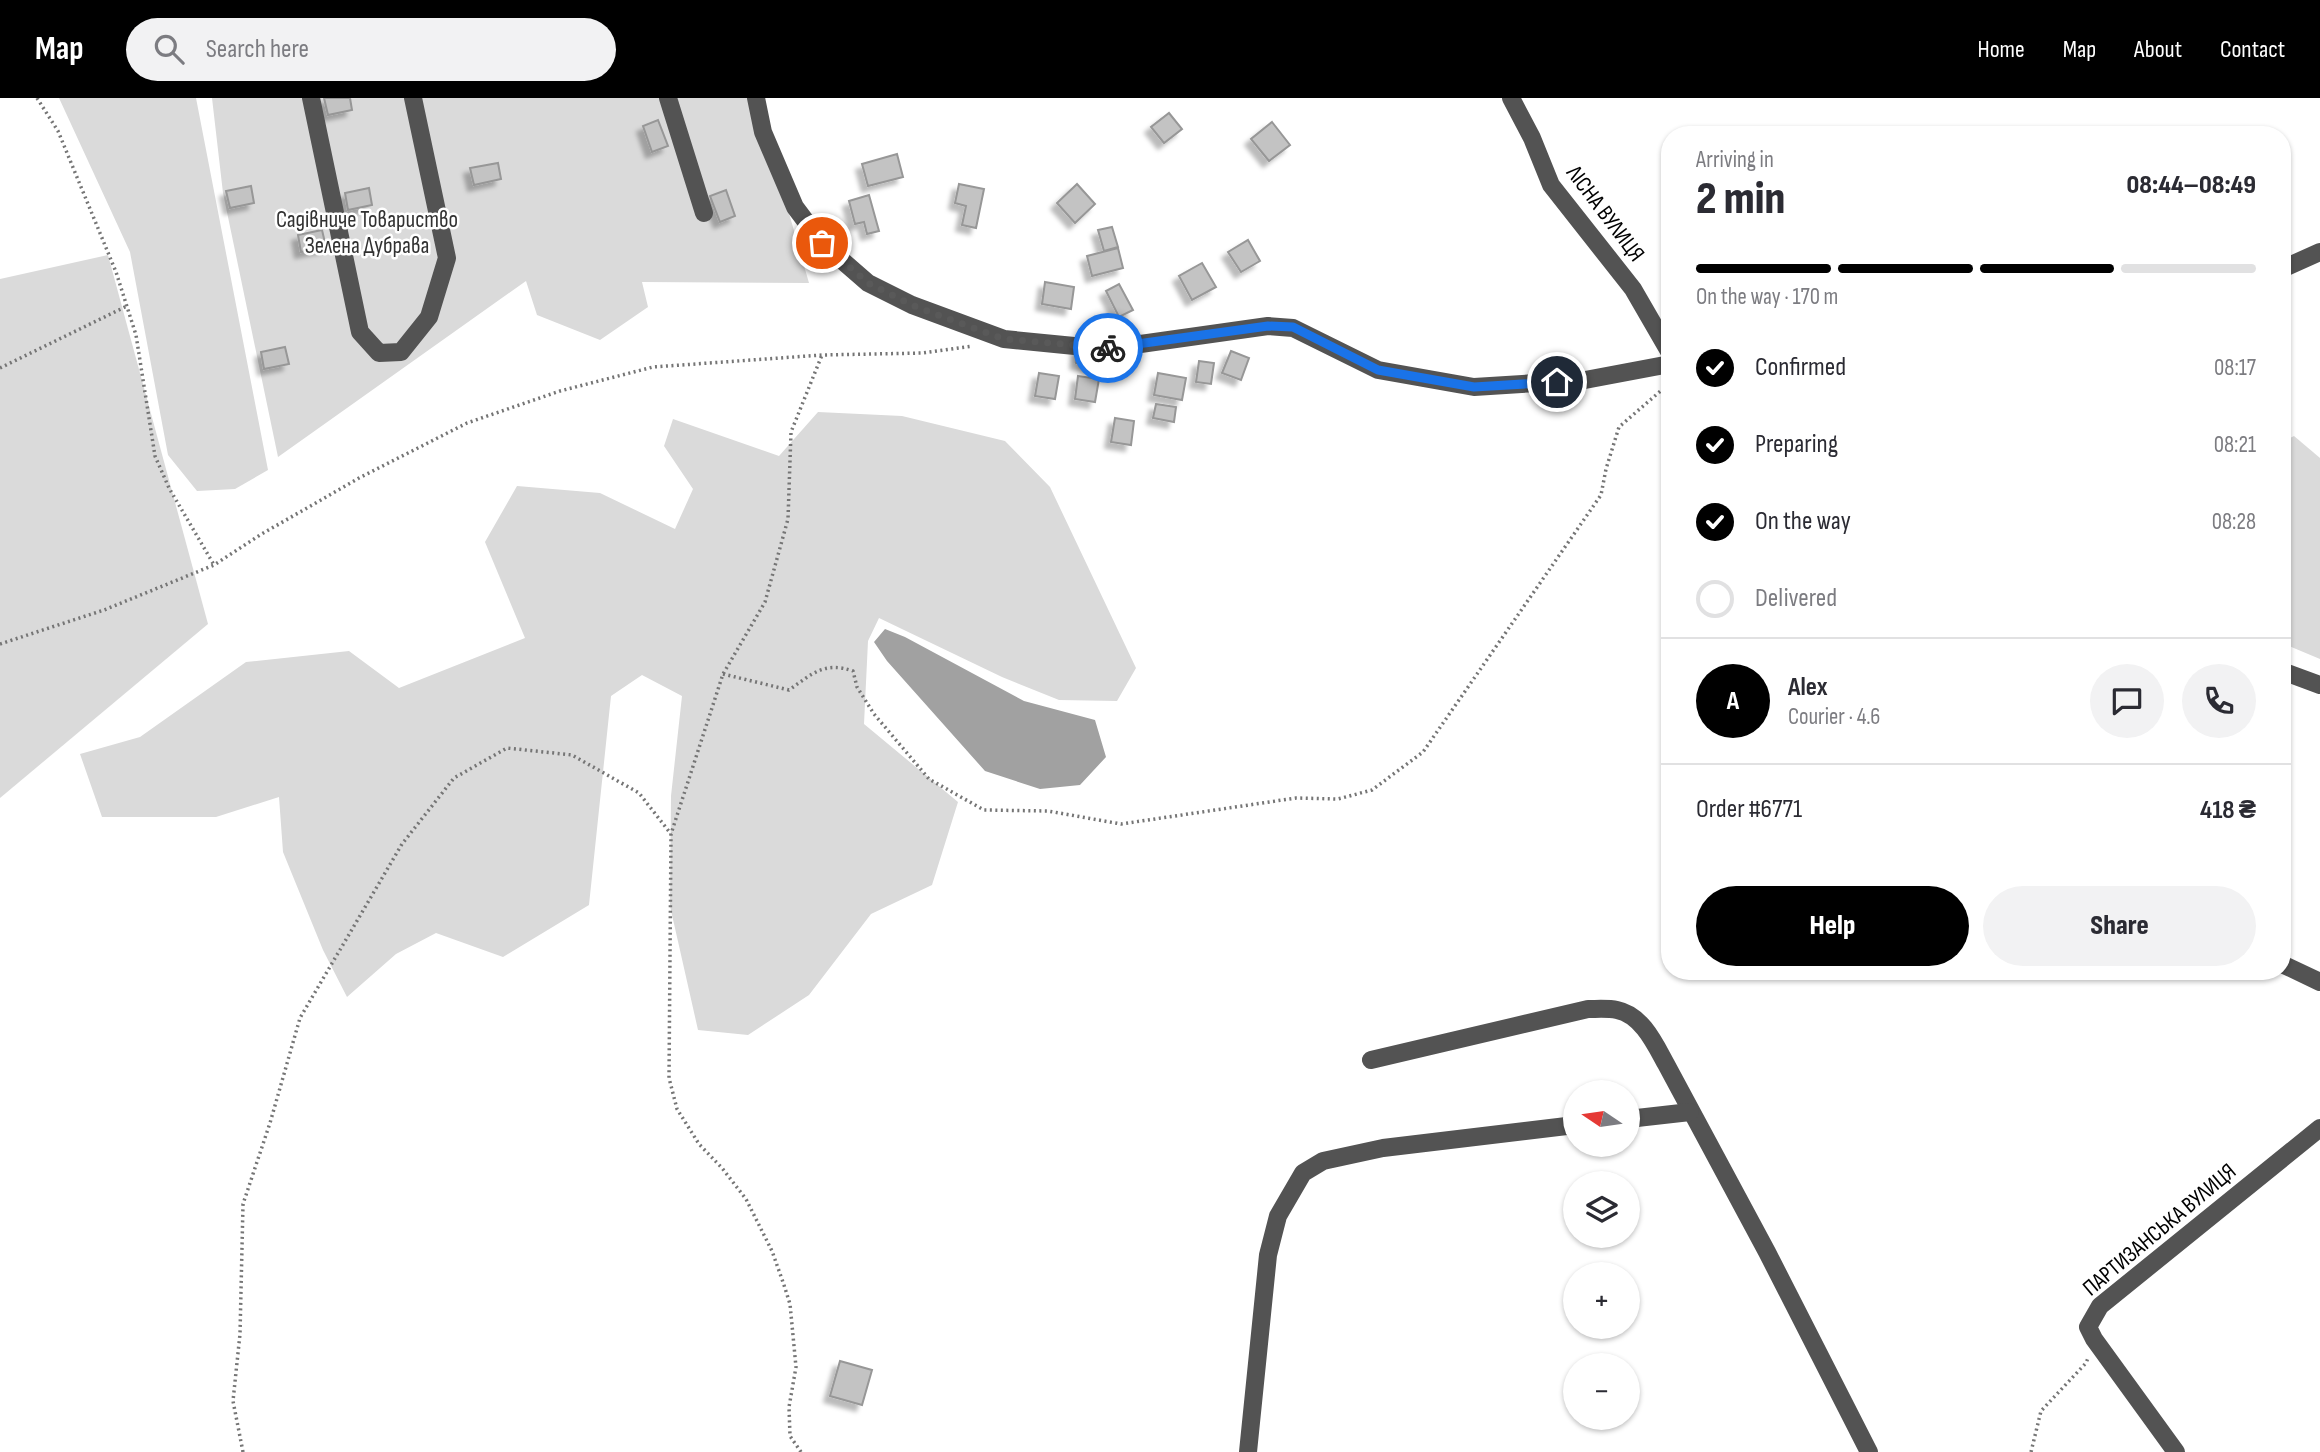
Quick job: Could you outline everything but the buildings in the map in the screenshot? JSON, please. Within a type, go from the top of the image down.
[{"type":"street","points":[[311,98],[360,332],[379,354],[401,352],[429,317],[447,258],[413,98]]},
{"type":"street","points":[[668,98],[704,213]]},
{"type":"street","points":[[756,98],[762,132],[795,207],[822,243],[868,283],[912,305],[1004,339],[1105,349],[1268,326],[1293,327],[1378,370],[1474,387],[1585,380],[1661,366]]},
{"type":"street","name":"ЛІСНА ВУЛИЦЯ","points":[[1511,98],[1551,185],[1633,289],[1661,337]]},
{"type":"street","points":[[2291,265],[2320,252]]},
{"type":"street","points":[[2291,674],[2320,685]]},
{"type":"street","points":[[2291,968],[2320,982]]},
{"type":"street","points":[[1371,1060],[1588,1009],[1618,1010],[1634,1018],[1651,1036],[1767,1252],[1869,1452]]},
{"type":"street","points":[[1640,1118],[1690,1112]]},
{"type":"street","points":[[1248,1452],[1268,1255],[1278,1216],[1303,1173],[1323,1161],[1383,1148],[1563,1126]]},
{"type":"street","name":"ПАРТИЗАНСЬКА ВУЛИЦЯ","points":[[2094,1339],[2088,1327],[2100,1306],[2320,1128]]},
{"type":"street","points":[[2094,1339],[2176,1452]]},
{"type":"path","points":[[37,98],[58,131],[116,272],[136,335],[155,456],[169,488],[214,565]]},
{"type":"path","points":[[0,368],[127,306]]},
{"type":"path","points":[[0,643],[104,610],[214,565],[359,478],[467,423],[560,391],[653,367],[822,355],[923,354],[979,346],[1004,339]]},
{"type":"path","points":[[802,1452],[790,1436],[789,1406],[796,1367],[790,1304],[772,1251],[746,1199],[699,1144],[677,1108],[669,1078],[671,834],[723,674],[765,602],[788,519],[792,432],[822,355]]},
{"type":"path","points":[[723,674],[789,690],[826,667],[841,667],[853,671],[857,687],[874,714],[929,779],[984,810],[1048,811],[1121,824],[1296,798],[1338,799],[1372,790],[1423,752],[1601,495],[1619,427],[1661,391]]},
{"type":"path","points":[[243,1452],[233,1401],[240,1334],[243,1204],[300,1018],[402,844],[454,778],[507,747],[572,755],[639,793],[671,834]]},
{"type":"path","points":[[2031,1452],[2042,1411],[2086,1363],[2094,1339]]},
{"type":"green space","points":[[59,98],[196,98],[268,470],[235,489],[197,491],[168,455],[130,252]]},
{"type":"green space","name":"Садівниче Товариство Зелена Дубрава","points":[[212,98],[756,98],[809,283],[642,282],[648,307],[600,340],[537,315],[526,281],[278,457],[223,193]]},
{"type":"green space","points":[[108,255],[208,624],[0,798],[0,279]]},
{"type":"green space","points":[[818,412],[902,416],[1005,441],[1050,487],[1136,668],[1117,701],[1059,700],[1002,677],[879,618],[868,641],[864,724],[958,802],[932,885],[871,914],[809,995],[748,1035],[698,1030],[670,906],[671,796],[682,696],[642,675],[611,696],[589,905],[503,957],[436,933],[396,954],[347,997],[323,950],[283,852],[279,797],[216,817],[102,817],[80,754],[140,737],[246,662],[349,651],[399,688],[525,638],[485,542],[517,486],[600,493],[675,529],[693,489],[664,446],[673,419],[779,456]]},
{"type":"green space","points":[[2294,436],[2320,458],[2320,659],[2291,647],[2291,438]]},
{"type":"shaded area","points":[[885,629],[1024,701],[1095,720],[1106,757],[1080,785],[1040,789],[985,771],[887,661],[874,642]]},
{"type":"way so far","points":[[822,243],[868,283],[935,314],[1004,339],[1108,348]]},
{"type":"route","points":[[1108,348],[1268,326],[1293,327],[1378,370],[1474,387],[1557,382]]}]
